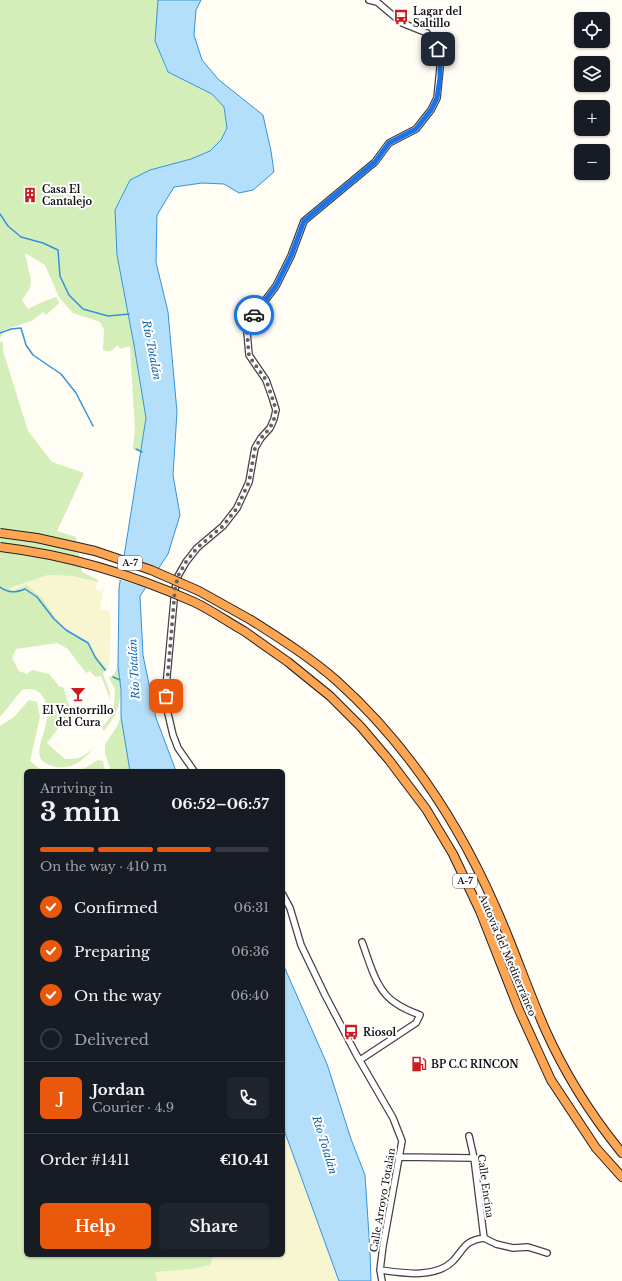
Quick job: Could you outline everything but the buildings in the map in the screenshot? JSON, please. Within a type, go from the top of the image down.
[{"type":"highway","name":"Autovía del Mediterráneo","points":[[0,533],[37,538],[102,553],[152,570],[199,591],[251,620],[295,648],[337,681],[401,748],[435,794],[468,848],[492,900],[545,1030],[565,1070],[585,1103],[622,1153]]},
{"type":"highway","name":"Autovía del Mediterráneo","points":[[0,547],[32,551],[89,563],[147,582],[195,603],[244,631],[288,662],[330,696],[361,727],[380,749],[426,809],[453,854],[480,911],[519,1010],[551,1080],[596,1148],[622,1177]]},
{"type":"street","points":[[192,769],[178,748],[173,735],[166,705],[166,686],[175,589],[178,576],[186,562],[197,548],[223,526],[237,508],[249,482],[255,448],[270,428],[274,419],[276,410],[266,380],[249,356],[247,332],[254,315],[276,286],[291,256],[304,221],[375,162],[389,143],[416,129],[431,110],[437,98],[440,68],[438,49],[427,33],[402,23],[377,2],[370,0]]},
{"type":"street","name":"Calle Arroyo Totalán","points":[[285,899],[290,908],[301,945],[325,995],[393,1118],[402,1141],[383,1246],[380,1270],[382,1281]]},
{"type":"street","points":[[360,1060],[416,1024],[420,1015],[396,1004],[383,992],[375,977],[362,942]]},
{"type":"street","name":"Calle Encina","points":[[469,1136],[474,1158],[484,1238]]},
{"type":"street","points":[[398,1157],[474,1158]]},
{"type":"street","points":[[380,1270],[400,1273],[419,1273],[438,1270],[452,1262],[465,1245],[484,1238],[496,1244],[513,1248],[528,1247],[547,1253]]},
{"type":"shaded area","points":[[48,575],[73,576],[97,582],[95,589],[101,592],[104,587],[100,609],[109,611],[111,617],[110,659],[108,669],[98,659],[90,643],[66,629],[54,616],[43,599],[26,585],[14,591],[8,588]]},
{"type":"shaded area","points":[[285,1132],[339,1281],[157,1281],[155,1272],[192,1269],[210,1265],[213,1257],[285,1257]]},
{"type":"green space","points":[[0,0],[158,0],[155,41],[167,72],[212,94],[224,107],[227,127],[221,140],[210,151],[191,159],[150,170],[117,255],[146,418],[141,452],[133,449],[135,428],[130,346],[120,349],[118,345],[108,351],[103,350],[104,329],[100,322],[73,313],[59,297],[45,265],[25,253],[31,280],[30,288],[22,300],[28,309],[56,297],[59,303],[46,315],[43,312],[32,321],[3,330],[2,336],[0,337]]},
{"type":"green space","points":[[0,342],[3,342],[3,351],[28,431],[52,462],[84,473],[57,531],[76,537],[82,572],[98,580],[97,582],[73,576],[48,575],[9,588],[14,591],[26,585],[43,599],[54,616],[66,629],[90,643],[98,659],[108,669],[103,673],[110,691],[110,699],[101,676],[95,677],[90,671],[86,673],[68,649],[57,643],[16,649],[12,658],[19,671],[27,674],[32,670],[49,674],[60,687],[63,687],[71,711],[47,743],[65,759],[81,757],[87,754],[94,747],[85,758],[68,767],[56,767],[49,765],[43,762],[41,758],[39,751],[47,713],[43,697],[39,692],[31,689],[22,690],[0,717]]},
{"type":"green space","points":[[118,666],[120,700],[115,715],[104,731],[102,728],[112,715],[114,704],[115,689],[109,678],[114,674]]},
{"type":"green space","points":[[29,700],[37,702],[40,717],[30,761],[40,769],[24,769],[24,1257],[213,1257],[210,1265],[192,1269],[155,1272],[157,1281],[0,1281],[0,726],[14,717]]},
{"type":"green space","points":[[121,717],[130,769],[110,769],[105,754],[105,744],[116,728]]},
{"type":"green space","points":[[98,760],[103,761],[105,769],[83,769]]},
{"type":"water","name":"Río Totalán","points":[[158,0],[201,0],[196,10],[194,35],[202,60],[219,80],[263,115],[274,172],[253,190],[239,193],[224,184],[202,183],[174,187],[157,215],[156,262],[168,312],[177,412],[173,475],[180,515],[168,554],[140,596],[143,655],[156,718],[175,769],[130,769],[121,717],[121,690],[118,666],[119,588],[146,418],[117,255],[115,210],[130,180],[150,170],[191,159],[210,151],[221,140],[227,128],[224,107],[212,94],[168,72],[155,41]]},
{"type":"water","name":"Río Totalán","points":[[285,969],[327,1064],[351,1139],[365,1175],[371,1281],[339,1281],[285,1132]]},
{"type":"pier","points":[[122,555],[160,569],[147,588],[118,579]]},
{"type":"waterway","points":[[0,214],[8,226],[21,237],[43,243],[58,250],[60,276],[69,295],[83,309],[108,316],[129,314]]},
{"type":"waterway","points":[[0,333],[11,329],[21,328],[26,345],[33,355],[61,374],[76,393],[93,426]]},
{"type":"waterway","points":[[136,449],[142,452]]},
{"type":"waterway","points":[[0,587],[12,592],[25,589],[37,597],[54,619],[66,630],[88,643],[95,657],[105,670]]},
{"type":"waterway","points":[[113,677],[120,680]]},
{"type":"way so far","points":[[166,696],[175,589],[178,576],[186,562],[197,548],[223,526],[237,508],[249,482],[255,448],[270,428],[274,419],[276,410],[266,380],[249,356],[247,332],[254,315]]},
{"type":"place","name":"Lagar del Saltillo","points":[[401,17]]},
{"type":"place","name":"Casa El Cantalejo","points":[[30,195]]},
{"type":"place","name":"El Ventorrillo del Cura","points":[[78,694]]},
{"type":"place","name":"Riosol","points":[[351,1032]]},
{"type":"place","name":"BP C.C RINCON","points":[[419,1064]]},
{"type":"route","points":[[254,315],[276,286],[291,256],[304,221],[375,162],[389,143],[416,129],[431,110],[437,98],[440,78],[438,49]]}]
